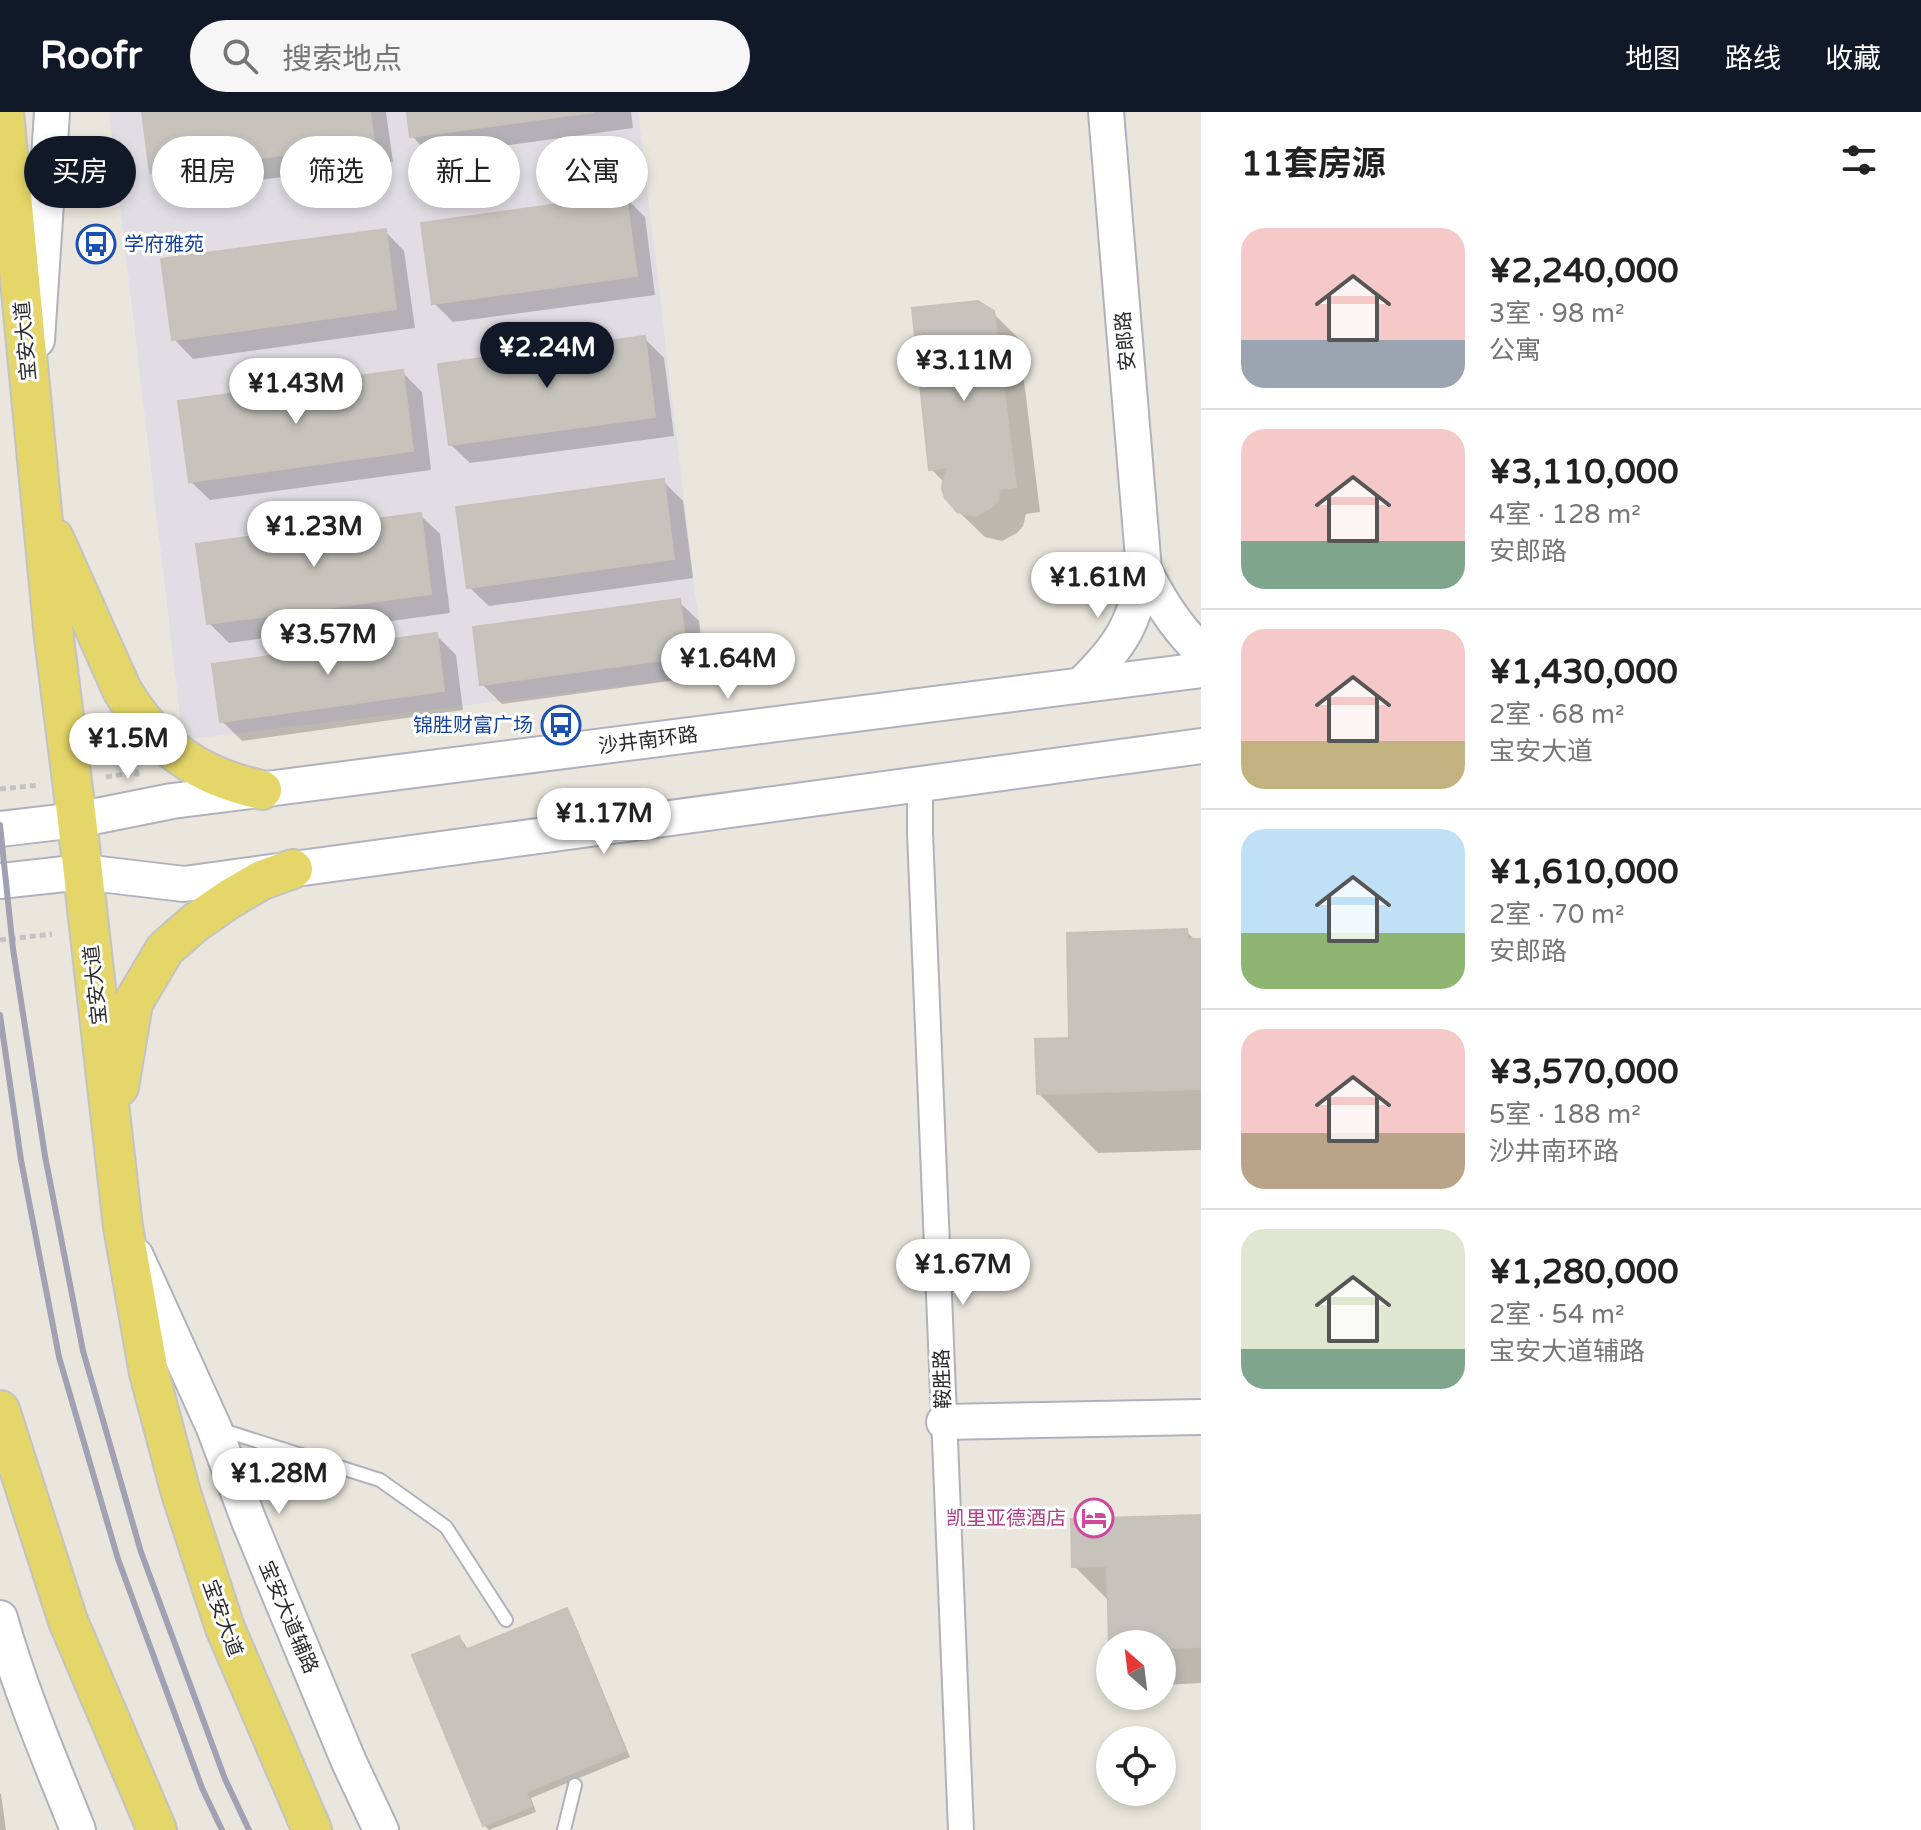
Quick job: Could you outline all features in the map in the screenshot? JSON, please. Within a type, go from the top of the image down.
[{"type":"main road","name":"宝安大道","points":[[4,112],[54,638],[123,1227],[149,1373],[181,1493],[225,1628],[312,1830]]},
{"type":"main road","points":[[32,421],[52,112]]},
{"type":"main road","name":"安郎路","points":[[1081,685],[1116,648],[1139,598],[1144,570],[1106,112]]},
{"type":"main road","points":[[41,511],[133,709],[163,742],[199,768],[262,790]]},
{"type":"main road","name":"安郎路","points":[[1144,570],[1174,621],[1201,651]]},
{"type":"main road","name":"沙井南环路","points":[[0,829],[77,820],[172,801],[1201,670]]},
{"type":"main road","points":[[0,881],[83,872],[184,884],[1201,746]]},
{"type":"main road","points":[[112,1134],[133,1003],[165,949],[196,922],[231,898],[262,880],[293,869]]},
{"type":"main road","name":"宝安大道辅路","points":[[123,1227],[214,1428],[249,1521],[349,1762],[381,1830]]},
{"type":"main road","points":[[0,1410],[68,1621],[157,1830]]},
{"type":"main road","points":[[944,1422],[1201,1417]]},
{"type":"main road","points":[[0,1618],[78,1830]]},
{"type":"street","name":"鞍胜路","points":[[920,784],[961,1830]]},
{"type":"lane","points":[[214,1428],[380,1480],[446,1527],[506,1620]]},
{"type":"lane","points":[[564,1830],[575,1785]]},
{"type":"path","points":[[0,789],[41,785]]},
{"type":"path","points":[[0,940],[52,934]]},
{"type":"shaded area","points":[[109,112],[638,112],[641,136],[536,136],[536,208],[648,208],[648,196],[705,676],[183,740],[120,208],[136,208],[136,136],[112,136]]},
{"type":"building","points":[[142,112],[370,112],[373,136],[280,136],[280,156],[264,158],[264,136],[152,136],[150,173]]},
{"type":"building","points":[[407,112],[594,112],[417,136],[410,136]]},
{"type":"building","points":[[536,207],[628,208],[637,276],[432,304],[421,223]]},
{"type":"building","points":[[386,229],[396,309],[172,340],[161,259]]},
{"type":"building","points":[[978,301],[994,311],[1016,487],[1000,489],[998,500],[992,507],[975,516],[957,512],[945,498],[943,480],[949,467],[929,470],[912,308]]},
{"type":"building","points":[[645,336],[655,417],[449,445],[438,364]]},
{"type":"building","points":[[403,370],[413,451],[189,482],[178,401]]},
{"type":"building","points":[[664,479],[674,559],[467,588],[456,507]]},
{"type":"building","points":[[421,513],[431,594],[207,624],[196,544]]},
{"type":"building","points":[[680,599],[687,657],[480,685],[473,627]]},
{"type":"building","points":[[437,633],[444,691],[220,722],[212,664]]},
{"type":"building","points":[[1187,929],[1188,939],[1201,939],[1201,1089],[1037,1094],[1035,1039],[1069,1038],[1067,933]]},
{"type":"building","points":[[1201,1515],[1201,1647],[1176,1648],[1176,1630],[1109,1630],[1107,1566],[1072,1567],[1071,1519]]},
{"type":"building","points":[[567,1608],[625,1751],[526,1792],[532,1806],[483,1826],[412,1655],[459,1636],[465,1650]]},
{"type":"railway","points":[[0,825],[13,949],[45,1156],[83,1351],[141,1552],[225,1779],[249,1830]]},
{"type":"railway","points":[[0,1015],[21,1160],[59,1357],[118,1559],[202,1788],[222,1830]]},
{"type":"place","name":"学府雅苑","points":[[96,244]]},
{"type":"place","name":"锦胜财富广场","points":[[561,725]]},
{"type":"place","name":"凯里亚德酒店","points":[[1094,1518]]}]
